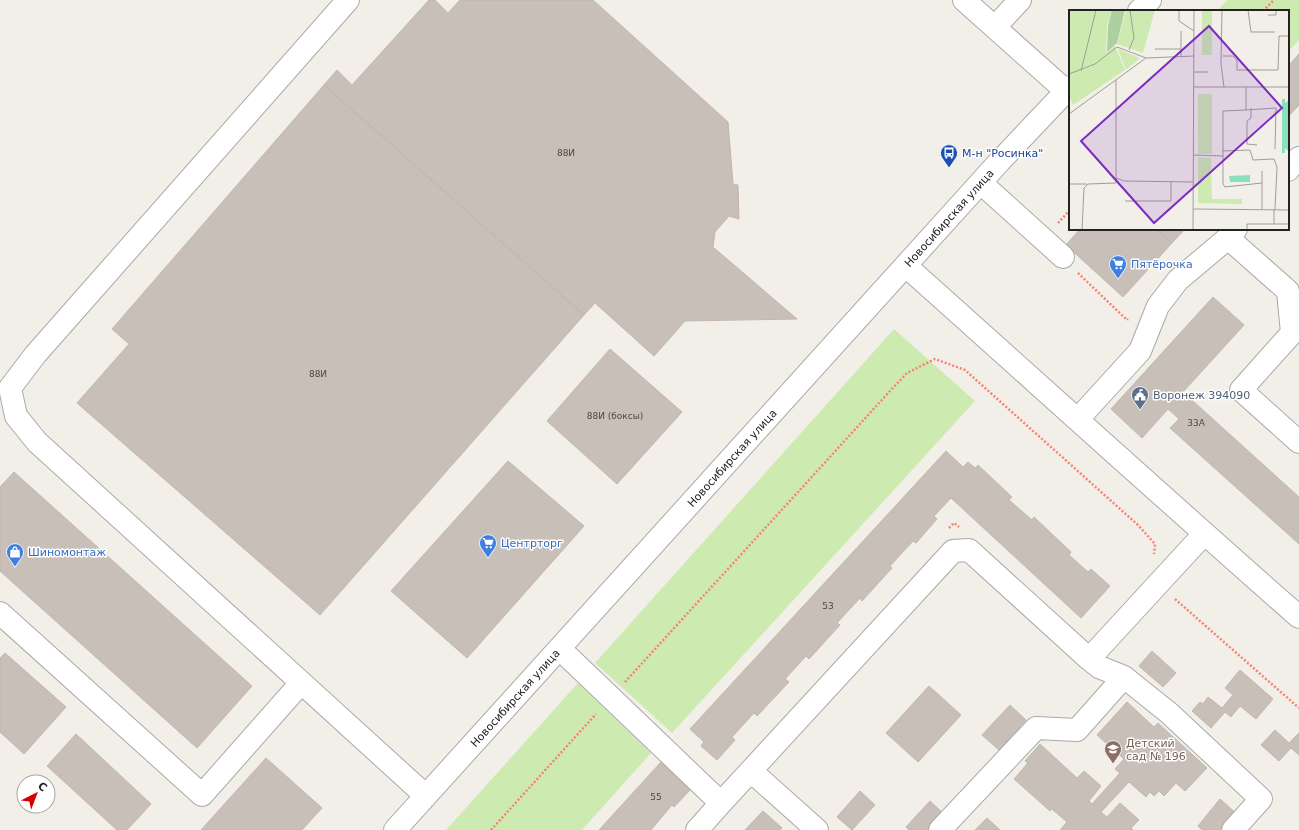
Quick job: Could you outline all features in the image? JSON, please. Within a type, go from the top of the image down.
[{"type":"street","points":[[348,0],[35,355],[5,393],[16,416],[37,442],[426,796]]},
{"type":"street","points":[[964,0],[1068,89]]},
{"type":"street","points":[[995,27],[1020,0]]},
{"type":"street","points":[[1141,10],[1150,0]]},
{"type":"street","name":"Новосибирская улица","points":[[396,830],[981,183],[1068,89]]},
{"type":"street","points":[[1289,169],[1299,158]]},
{"type":"street","points":[[981,183],[1063,258]]},
{"type":"street","points":[[1078,419],[1140,351],[1158,306],[1178,280],[1232,234],[1288,292],[1292,333],[1241,390],[1299,442]]},
{"type":"street","points":[[906,266],[1299,618]]},
{"type":"street","points":[[1089,660],[1204,534]]},
{"type":"street","points":[[697,830],[953,551],[969,550],[1089,660],[1099,667],[1124,676],[1169,713],[1261,799],[1233,830]]},
{"type":"street","points":[[0,613],[202,795],[301,683]]},
{"type":"street","points":[[560,649],[721,803]]},
{"type":"street","points":[[940,830],[1036,728],[1077,730],[1124,676]]},
{"type":"street","points":[[752,771],[817,830]]},
{"type":"path","points":[[1264,10],[1274,0]]},
{"type":"path","points":[[492,830],[610,698],[890,391],[907,373],[934,359],[965,370],[1138,525],[1155,544],[1154,558]]},
{"type":"path","points":[[949,528],[954,523],[960,528]]},
{"type":"path","points":[[1158,584],[1299,708]]},
{"type":"green space","points":[[1227,0],[1299,0],[1299,40],[1289,51],[1289,10],[1218,10]]},
{"type":"green space","points":[[894,329],[975,401],[672,733],[595,663]]},
{"type":"green space","points":[[578,683],[651,753],[582,830],[446,830]]},
{"type":"building","points":[[429,0],[435,0],[448,13],[460,0],[593,0],[728,122],[733,184],[738,185],[739,219],[729,216],[715,232],[713,247],[797,319],[685,321],[654,356],[595,303],[584,315],[324,85],[337,70],[352,85]]},
{"type":"building","points":[[1299,54],[1299,105],[1289,116],[1289,65]]},
{"type":"building","points":[[324,85],[584,315],[320,615],[77,403],[129,344],[112,329]]},
{"type":"building","points":[[1079,230],[1158,230],[1172,243],[1123,297],[1066,245]]},
{"type":"building","points":[[1158,230],[1184,230],[1172,243]]},
{"type":"building","points":[[1213,297],[1244,325],[1183,392],[1299,497],[1299,544],[1170,428],[1179,419],[1168,409],[1142,438],[1111,409]]},
{"type":"building","points":[[610,349],[682,412],[617,484],[547,421]]},
{"type":"building","points":[[946,451],[963,467],[968,462],[975,468],[978,465],[1012,497],[1009,500],[1032,520],[1034,517],[1071,552],[1069,555],[1088,572],[1091,569],[1110,586],[1081,618],[951,498],[934,516],[937,519],[916,543],[913,541],[890,566],[892,568],[862,601],[860,598],[837,623],[840,625],[809,659],[806,656],[785,679],[789,682],[757,716],[754,713],[732,737],[735,740],[717,760],[701,746],[704,742],[690,729]]},
{"type":"building","name":"Центрторг","points":[[508,461],[584,526],[467,658],[391,591]]},
{"type":"building","points":[[14,472],[252,686],[197,748],[0,571],[0,487]]},
{"type":"building","points":[[1152,651],[1176,673],[1163,687],[1139,666]]},
{"type":"building","points":[[5,653],[66,707],[24,754],[0,732],[0,658]]},
{"type":"building","points":[[1240,670],[1273,699],[1256,719],[1240,706],[1231,717],[1225,712],[1211,728],[1192,711],[1200,702],[1203,704],[1208,697],[1222,708],[1233,695],[1225,688]]},
{"type":"building","points":[[929,686],[961,715],[918,762],[886,733]]},
{"type":"building","points":[[1127,702],[1154,727],[1158,723],[1207,768],[1185,791],[1176,783],[1164,796],[1159,791],[1154,796],[1150,792],[1146,797],[1129,782],[1101,812],[1107,817],[1120,803],[1139,820],[1131,828],[1133,830],[1060,830],[1067,822],[1052,809],[1050,811],[1014,779],[1028,763],[1025,761],[1040,744],[1077,778],[1084,771],[1101,786],[1089,801],[1092,804],[1120,773],[1115,769],[1124,759],[1097,735]]},
{"type":"building","points":[[1010,705],[1026,720],[999,750],[982,735]]},
{"type":"building","points":[[1275,730],[1289,743],[1299,733],[1299,755],[1291,748],[1279,761],[1261,745]]},
{"type":"building","points":[[76,734],[151,804],[127,830],[117,830],[47,766]]},
{"type":"building","points":[[266,758],[322,808],[302,830],[201,830]]},
{"type":"building","points":[[661,762],[691,789],[674,807],[672,805],[651,830],[599,830]]},
{"type":"building","points":[[860,791],[875,805],[852,830],[837,817]]},
{"type":"building","points":[[1220,799],[1238,815],[1225,830],[1202,830],[1198,826]]},
{"type":"building","points":[[930,801],[944,814],[930,830],[909,830],[906,827]]},
{"type":"building","points":[[763,811],[782,828],[780,830],[745,830]]},
{"type":"building","points":[[987,818],[1000,830],[975,830]]},
{"type":"place","name":"М-н \"Росинка\"","points":[[949,168]]},
{"type":"place","name":"Пятёрочка","points":[[1118,279]]},
{"type":"place","name":"Воронеж 394090","points":[[1140,410]]},
{"type":"place","name":"Центрторг","points":[[488,558]]},
{"type":"place","name":"Шиномонтаж","points":[[15,567]]},
{"type":"place","name":"Детский сад № 196","points":[[1113,764]]}]
